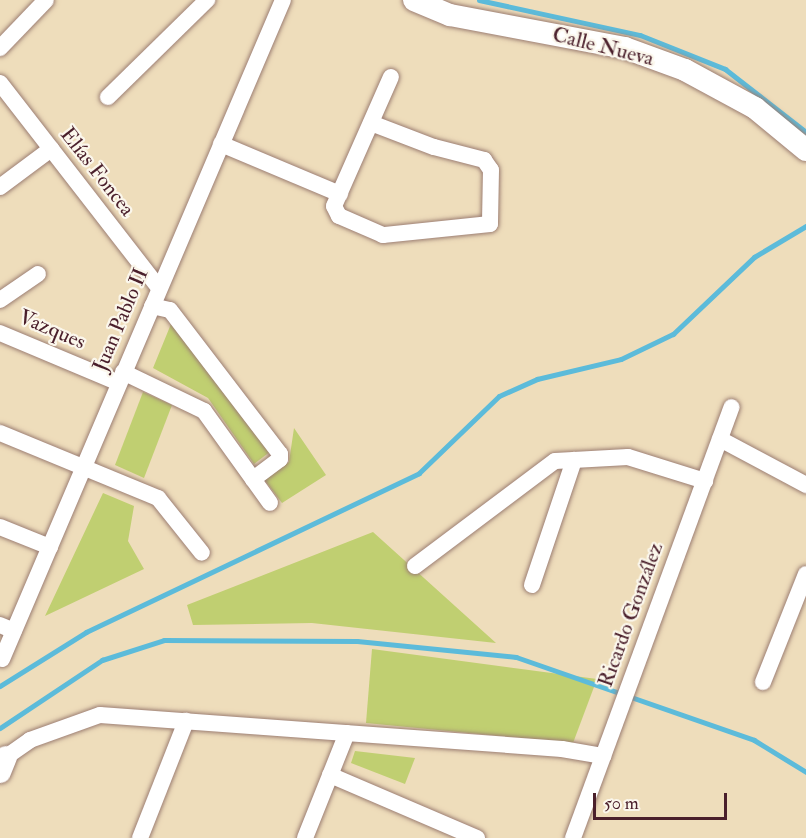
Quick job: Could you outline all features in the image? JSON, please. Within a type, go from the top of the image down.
[{"type":"street","points":[[0,48],[46,0]]},
{"type":"street","points":[[108,97],[207,0]]},
{"type":"street","name":"Juan Pablo II","points":[[2,659],[7,628],[50,547],[283,0]]},
{"type":"street","name":"Calle Nueva","points":[[414,0],[450,15],[625,48],[685,70],[755,108],[806,150]]},
{"type":"street","points":[[371,123],[434,147],[484,160],[491,170],[490,224],[383,235],[339,216],[334,206],[391,77]]},
{"type":"street","name":"Elías Foncea","points":[[0,84],[159,288]]},
{"type":"street","points":[[221,144],[340,194]]},
{"type":"street","points":[[0,187],[51,149]]},
{"type":"street","points":[[0,300],[38,274]]},
{"type":"street","points":[[152,306],[170,310],[280,454],[280,459],[253,479]]},
{"type":"street","name":"Vazques","points":[[0,333],[121,377],[204,411],[270,504]]},
{"type":"street","name":"Ricardo González","points":[[573,838],[732,407]]},
{"type":"street","points":[[0,433],[158,498],[202,553]]},
{"type":"street","points":[[720,439],[806,485]]},
{"type":"street","points":[[415,566],[555,461],[628,457],[705,481]]},
{"type":"street","points":[[532,585],[574,460]]},
{"type":"street","points":[[0,527],[50,547]]},
{"type":"street","points":[[763,682],[806,574]]},
{"type":"street","points":[[2,763],[30,740],[100,715],[562,749],[603,756]]},
{"type":"street","points":[[140,838],[186,721]]},
{"type":"street","points":[[305,838],[347,733]]},
{"type":"street","points":[[330,775],[477,838]]},
{"type":"green space","points":[[171,324],[271,451],[254,464],[208,398],[153,368]]},
{"type":"green space","points":[[143,392],[172,405],[144,478],[115,465]]},
{"type":"green space","points":[[294,428],[326,475],[282,503],[264,479],[289,462]]},
{"type":"green space","points":[[103,493],[134,506],[128,541],[144,569],[45,616]]},
{"type":"green space","points":[[373,532],[496,643],[312,623],[193,625],[187,605]]},
{"type":"green space","points":[[372,649],[597,679],[573,743],[366,723]]},
{"type":"green space","points":[[355,751],[415,758],[405,784],[351,763]]},
{"type":"waterway","points":[[479,0],[640,35],[725,69],[806,132]]},
{"type":"waterway","points":[[0,686],[86,632],[419,473],[499,396],[537,379],[621,359],[673,334],[754,257],[806,226]]},
{"type":"waterway","points":[[0,728],[102,660],[164,640],[357,641],[516,657],[754,740],[806,772]]}]
